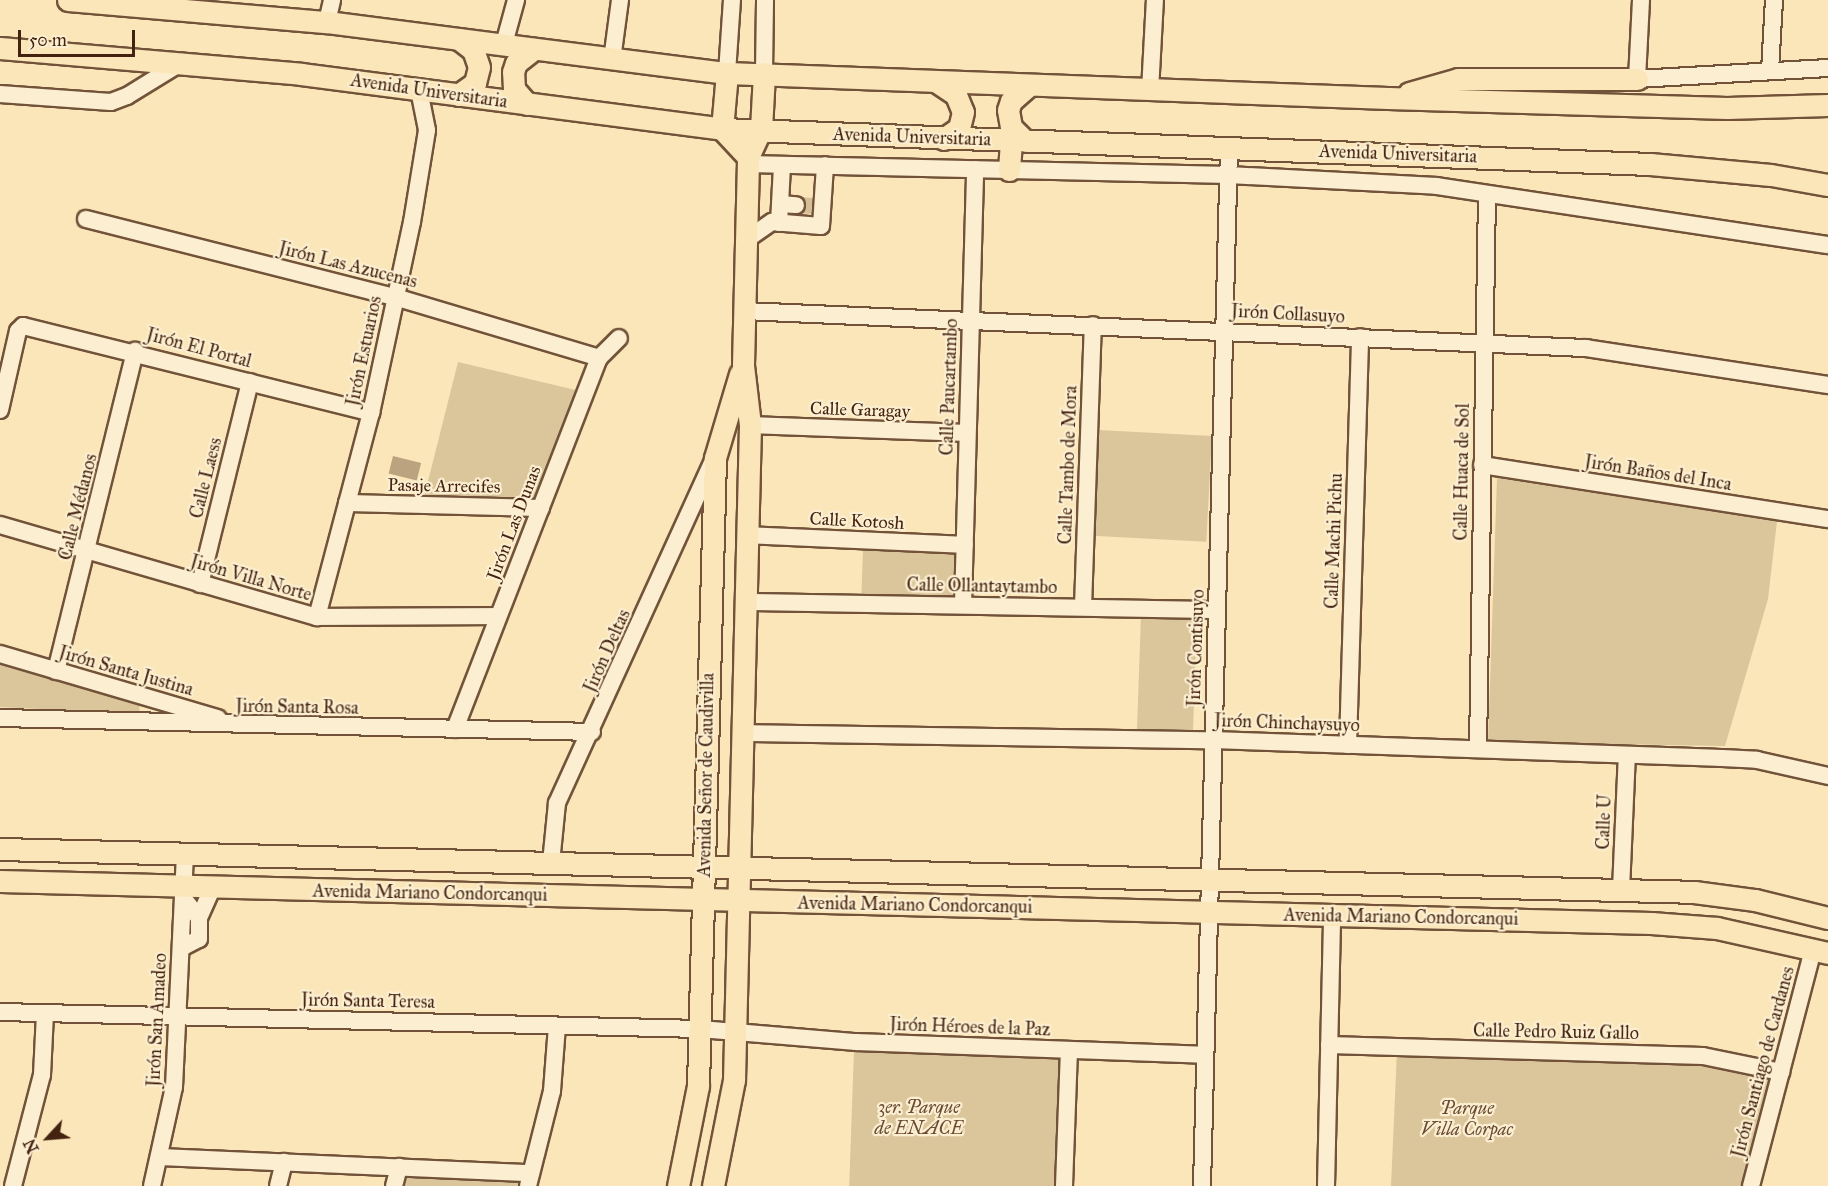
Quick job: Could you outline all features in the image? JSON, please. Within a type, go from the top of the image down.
[{"type":"main road","points":[[68,0],[327,22],[727,73],[1150,91],[1727,108],[1828,105]]},
{"type":"main road","points":[[458,95],[475,83],[479,67],[473,50],[459,39]]},
{"type":"main road","name":"Avenida Universitaria","points":[[0,48],[183,62],[722,129],[760,129],[943,140],[1650,164],[1772,175],[1828,185]]},
{"type":"main road","points":[[527,104],[514,89],[513,72],[516,63],[534,49]]},
{"type":"main road","points":[[727,73],[722,129],[748,160]]},
{"type":"main road","name":"Avenida Señor de Caudivilla","points":[[713,1186],[732,1097],[735,1033],[750,425],[743,365],[748,160],[760,129],[764,73]]},
{"type":"main road","points":[[1388,98],[1458,79],[1637,79]]},
{"type":"main road","points":[[937,82],[956,95],[963,112],[959,128],[943,140]]},
{"type":"main road","points":[[1009,170],[1018,141],[1011,127],[1008,110],[1011,101],[1028,86]]},
{"type":"main road","name":"Avenida Señor de Caudivilla","points":[[678,1186],[698,1100],[715,458],[743,365]]},
{"type":"main road","name":"Avenida Mariano Condorcanqui","points":[[0,849],[1621,890],[1725,895],[1828,918]]},
{"type":"main road","name":"Avenida Mariano Condorcanqui","points":[[0,881],[184,893],[213,887],[1660,924],[1717,928],[1820,951]]},
{"type":"street","points":[[327,22],[332,0]]},
{"type":"street","points":[[504,44],[516,0]]},
{"type":"street","points":[[612,60],[620,0]]},
{"type":"street","points":[[727,73],[732,0]]},
{"type":"street","name":"Avenida Señor de Caudivilla","points":[[764,73],[765,0]]},
{"type":"street","points":[[1150,91],[1155,0]]},
{"type":"street","points":[[1641,0],[1637,79],[1828,68]]},
{"type":"street","points":[[1770,71],[1774,0]]},
{"type":"street","points":[[0,94],[111,102],[128,96],[183,62]]},
{"type":"street","name":"Jirón Estuarios","points":[[317,617],[371,413],[395,297],[427,130],[419,90]]},
{"type":"street","name":"Jirón Contisuyo","points":[[1202,1186],[1228,148]]},
{"type":"street","name":"Avenida Universitaria","points":[[748,160],[782,166],[825,165],[1228,175],[1457,188],[1486,196],[1828,245]]},
{"type":"street","points":[[746,240],[772,222],[821,226],[818,206],[825,165]]},
{"type":"street","points":[[779,223],[788,205],[782,166]]},
{"type":"street","name":"Calle Paucartambo","points":[[963,606],[975,169]]},
{"type":"street","name":"Calle Huaca de Sol","points":[[1478,749],[1486,196]]},
{"type":"street","name":"Jirón Las Azucenas","points":[[86,219],[395,297],[599,358]]},
{"type":"street","name":"Jirón Collasuyo","points":[[744,311],[971,318],[1586,348],[1828,385]]},
{"type":"street","name":"Calle Tambo de Mora","points":[[1083,607],[1093,325]]},
{"type":"street","name":"Jirón El Portal","points":[[0,410],[18,331],[23,326],[31,326],[371,413]]},
{"type":"street","name":"Jirón Las Dunas","points":[[455,729],[599,358],[619,338]]},
{"type":"street","name":"Calle Machi Pichu","points":[[1348,745],[1360,338]]},
{"type":"street","name":"Calle Médanos","points":[[56,671],[88,551],[135,351]]},
{"type":"street","name":"Calle Laess","points":[[200,584],[250,382]]},
{"type":"street","name":"Calle Garagay","points":[[750,425],[968,434]]},
{"type":"street","name":"Jirón Deltas","points":[[551,863],[557,803],[592,732],[715,458]]},
{"type":"street","name":"Jirón Baños del Inca","points":[[1482,465],[1828,519]]},
{"type":"street","name":"Pasaje Arrecifes","points":[[347,503],[541,508]]},
{"type":"street","name":"Jirón Villa Norte","points":[[0,525],[317,617],[498,616]]},
{"type":"street","name":"Calle Kotosh","points":[[747,535],[964,545]]},
{"type":"street","name":"Calle Ollantaytambo","points":[[746,602],[1217,610]]},
{"type":"street","name":"Jirón Santa Justina","points":[[0,654],[241,725]]},
{"type":"street","name":"Jirón Santa Rosa","points":[[0,718],[592,732]]},
{"type":"street","name":"Jirón Chinchaysuyo","points":[[743,733],[1213,740],[1757,760],[1828,776]]},
{"type":"street","name":"Calle U","points":[[1621,890],[1627,755]]},
{"type":"street","name":"Jirón San Amadeo","points":[[152,1186],[174,1087],[185,854]]},
{"type":"street","points":[[181,948],[199,939],[199,918],[213,887]]},
{"type":"street","points":[[184,893],[199,918]]},
{"type":"street","points":[[1326,1186],[1332,915]]},
{"type":"street","name":"Jirón Santiago de Cardanes","points":[[1750,1186],[1781,1071],[1820,951]]},
{"type":"street","name":"Jirón Santa Teresa","points":[[0,1012],[700,1029],[735,1033]]},
{"type":"street","points":[[13,1186],[42,1075],[45,1013]]},
{"type":"street","points":[[160,1157],[399,1167],[530,1179],[552,1091],[557,1026]]},
{"type":"street","name":"Jirón Héroes de la Paz","points":[[735,1033],[856,1042],[1204,1055]]},
{"type":"street","name":"Calle Pedro Ruiz Gallo","points":[[1329,1045],[1672,1054],[1740,1061],[1781,1071]]},
{"type":"street","points":[[1064,1186],[1069,1050]]},
{"type":"street","points":[[278,1186],[284,1162]]},
{"type":"street","points":[[394,1186],[399,1167]]},
{"type":"green space","points":[[458,362],[580,391],[535,502],[424,497]]},
{"type":"green space","points":[[1098,430],[1212,436],[1206,542],[1092,536]]},
{"type":"green space","points":[[1497,478],[1777,521],[1768,599],[1725,746],[1488,742]]},
{"type":"green space","points":[[863,550],[957,553],[955,601],[861,598]]},
{"type":"green space","points":[[1141,615],[1197,617],[1193,733],[1137,731]]},
{"type":"green space","points":[[0,662],[140,701],[139,714],[0,707]]},
{"type":"green space","name":"3er. Parque de ENACE","points":[[854,1049],[1060,1056],[1055,1186],[849,1186]]},
{"type":"green space","name":"Parque Villa Corpac","points":[[1397,1051],[1701,1062],[1774,1076],[1744,1186],[1391,1186]]},
{"type":"green space","points":[[404,1177],[521,1183],[520,1186],[402,1186]]},
{"type":"shaded area","points":[[393,456],[421,463],[417,480],[389,473]]},
{"type":"tunnel","points":[[796,205],[813,206]]}]
